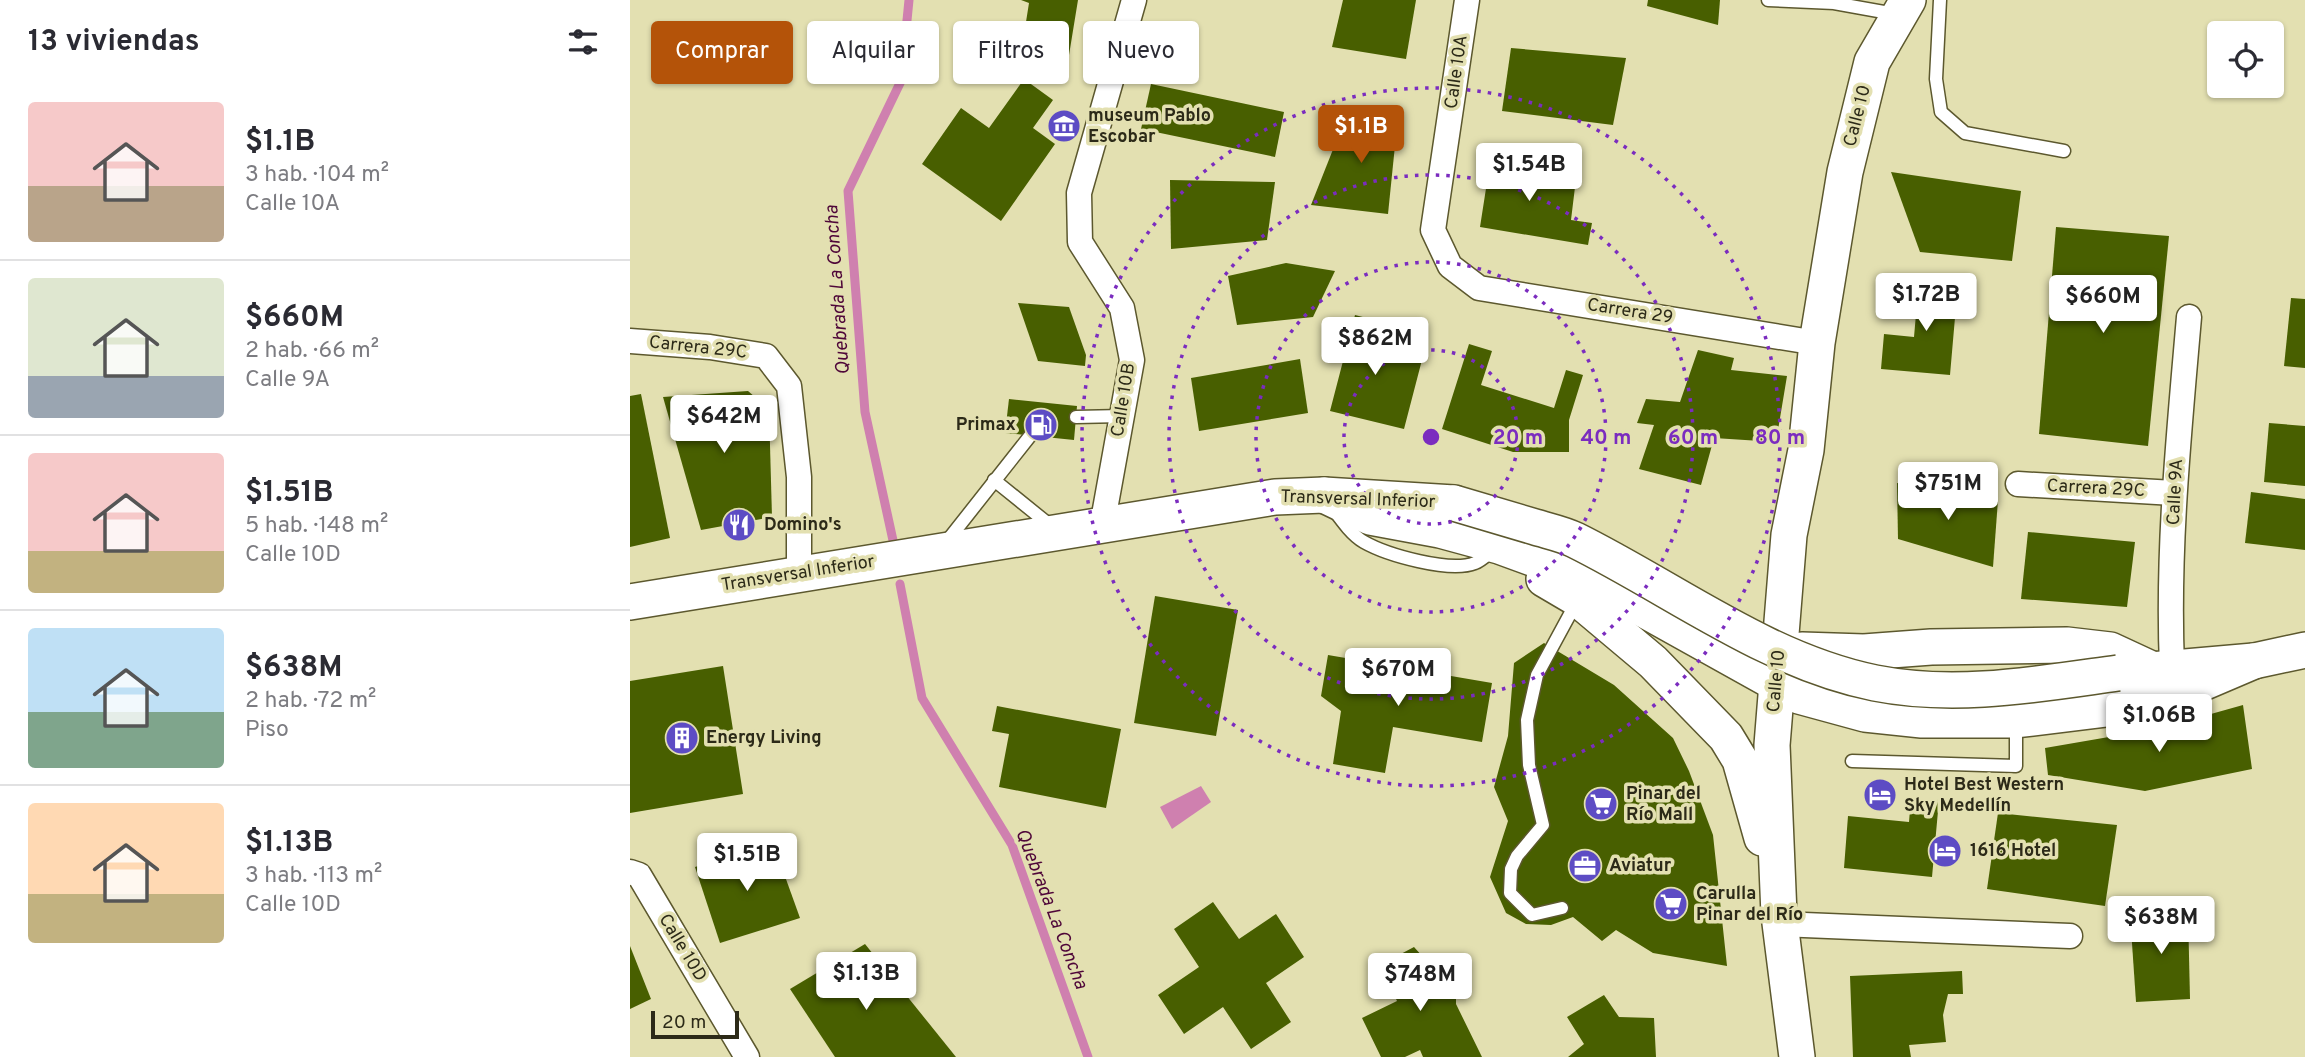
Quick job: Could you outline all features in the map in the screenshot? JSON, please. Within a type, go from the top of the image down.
[{"type":"main road","name":"Calle 10","points":[[1788,690],[1789,535],[1806,450],[1817,343],[1844,172],[1872,62],[1903,7]]},
{"type":"main road","name":"Calle 10","points":[[1797,1057],[1780,919],[1772,745],[1802,650],[1810,530],[1806,450]]},
{"type":"main road","name":"Transversal Inferior","points":[[630,602],[1057,531],[1275,498],[1324,495],[1454,503],[1572,538],[1741,632],[1783,652],[1819,668],[1877,683],[1947,691],[2020,686],[2147,670],[2254,662],[2303,651]]},
{"type":"main road","points":[[1324,495],[1370,517],[1440,530],[1499,546],[1587,578],[1788,690],[1865,714],[1911,719],[2016,720],[2115,708],[2186,690],[2254,662]]},
{"type":"main road","points":[[1499,546],[1578,599],[1653,662],[1726,737],[1740,760],[1751,796],[1780,919]]},
{"type":"main road","points":[[1802,650],[1864,652],[1931,647],[2067,645],[2110,650],[2147,670]]},
{"type":"street","name":"Calle 10B","points":[[1102,526],[1132,360],[1122,308],[1080,242],[1079,193],[1134,0]]},
{"type":"street","name":"Calle 10A","points":[[1450,266],[1433,230],[1467,0]]},
{"type":"street","name":"Carrera 29","points":[[1450,266],[1479,288],[1817,343]]},
{"type":"street","name":"Calle 9A","points":[[2147,670],[2171,631],[2174,493],[2189,317]]},
{"type":"street","name":"Carrera 29C","points":[[630,341],[710,346],[766,356],[789,386],[799,477],[799,573]]},
{"type":"street","name":"Carrera 29C","points":[[2018,484],[2174,493]]},
{"type":"street","name":"Calle 10D","points":[[634,874],[747,1057]]},
{"type":"street","points":[[1780,919],[2070,936]]},
{"type":"lane","points":[[1768,0],[1903,7]]},
{"type":"lane","points":[[1940,0],[1936,79],[1941,112],[1965,133],[2064,151]]},
{"type":"lane","points":[[1076,417],[1122,416]]},
{"type":"lane","points":[[940,551],[1030,436]]},
{"type":"lane","points":[[994,480],[1057,531]]},
{"type":"lane","points":[[1562,908],[1532,915],[1510,893],[1511,869],[1517,856],[1543,825],[1529,765],[1528,720],[1537,676],[1578,599]]},
{"type":"lane","points":[[1852,761],[2016,766],[2016,720]]},
{"type":"shaded area","points":[[1201,786],[1211,802],[1172,829],[1160,807]]},
{"type":"building","points":[[1021,0],[1078,0],[1069,55],[1069,21],[1026,21],[1029,3]]},
{"type":"building","points":[[1343,0],[1416,0],[1406,59],[1332,47]]},
{"type":"building","points":[[1648,0],[1720,0],[1718,25],[1647,6]]},
{"type":"building","points":[[1511,48],[1626,58],[1613,125],[1502,111]]},
{"type":"building","points":[[1020,84],[1031,84],[1053,100],[1033,128],[1055,144],[1001,221],[922,164],[961,108],[989,128]]},
{"type":"building","points":[[1151,84],[1284,112],[1275,157],[1141,129]]},
{"type":"building","points":[[1349,109],[1398,116],[1388,214],[1311,205]]},
{"type":"building","points":[[1492,150],[1531,157],[1527,179],[1575,187],[1571,220],[1592,223],[1588,245],[1480,227]]},
{"type":"building","points":[[1891,172],[2021,191],[2012,261],[1920,252]]},
{"type":"building","points":[[1170,180],[1275,182],[1267,240],[1171,249]]},
{"type":"building","points":[[2056,227],[2169,236],[2148,446],[2039,434]]},
{"type":"building","points":[[1286,263],[1335,271],[1313,317],[1237,325],[1228,276]]},
{"type":"building","points":[[1919,280],[1958,283],[1950,375],[1881,369],[1884,334],[1914,337]]},
{"type":"building","points":[[2291,298],[2305,299],[2305,368],[2284,366]]},
{"type":"building","points":[[1018,303],[1069,307],[1086,355],[1085,366],[1038,361]]},
{"type":"building","points":[[1355,315],[1386,323],[1380,345],[1423,356],[1404,429],[1330,411]]},
{"type":"building","points":[[1469,344],[1492,351],[1481,385],[1554,408],[1566,370],[1583,375],[1569,420],[1569,452],[1513,452],[1442,429]]},
{"type":"building","points":[[1698,350],[1734,358],[1731,370],[1787,376],[1776,442],[1714,438],[1701,485],[1639,469],[1654,425],[1637,423],[1646,399],[1680,402]]},
{"type":"building","points":[[1300,359],[1308,413],[1199,431],[1191,378]]},
{"type":"building","points":[[748,391],[769,409],[772,517],[701,530],[663,397]]},
{"type":"building","points":[[641,394],[670,538],[630,547],[630,396]]},
{"type":"building","name":"Primax","points":[[1009,399],[1077,406],[1074,440],[1005,433]]},
{"type":"building","points":[[2269,423],[2305,426],[2305,486],[2264,482]]},
{"type":"building","points":[[1897,483],[1998,500],[1993,567],[1898,539]]},
{"type":"building","points":[[2251,492],[2305,499],[2305,550],[2245,543]]},
{"type":"building","points":[[2028,532],[2135,542],[2127,607],[2021,599]]},
{"type":"building","points":[[1155,596],[1238,610],[1216,736],[1134,723]]},
{"type":"building","name":"Pinar del Río Mall","points":[[1544,643],[1614,685],[1673,738],[1689,771],[1713,835],[1727,966],[1653,953],[1616,930],[1602,941],[1573,917],[1551,925],[1526,924],[1506,913],[1490,877],[1508,821],[1494,787],[1508,736],[1514,663]]},
{"type":"building","points":[[1328,655],[1492,683],[1482,742],[1393,727],[1385,773],[1333,764],[1341,711],[1321,696]]},
{"type":"building","name":"Energy Living","points":[[723,666],[743,794],[630,813],[630,681]]},
{"type":"building","points":[[2243,705],[2252,769],[2145,791],[2048,775],[2045,748],[2161,728]]},
{"type":"building","points":[[997,706],[1121,729],[1106,808],[999,787],[1009,734],[992,731]]},
{"type":"building","points":[[1911,797],[1939,800],[1932,877],[1844,868],[1848,816],[1909,822]]},
{"type":"building","points":[[1998,813],[2117,825],[2105,906],[1987,889]]},
{"type":"building","points":[[773,843],[800,918],[720,943],[695,867]]},
{"type":"building","points":[[1213,902],[1239,939],[1276,914],[1304,957],[1266,983],[1291,1022],[1251,1049],[1223,1007],[1184,1034],[1158,995],[1199,967],[1174,929]]},
{"type":"building","points":[[2188,913],[2190,999],[2136,1002],[2130,914]]},
{"type":"building","points":[[865,944],[956,1057],[835,1057],[790,989]]},
{"type":"building","points":[[630,946],[651,999],[630,1009]]},
{"type":"building","points":[[1414,947],[1433,968],[1456,975],[1456,1004],[1482,1057],[1423,1057],[1420,1050],[1405,1057],[1381,1057],[1362,1018],[1397,1001],[1380,965]]},
{"type":"building","points":[[1962,971],[1963,994],[1948,994],[1943,1015],[1946,1042],[1909,1045],[1911,1057],[1853,1057],[1850,976]]},
{"type":"building","points":[[1604,995],[1619,1017],[1654,1018],[1656,1057],[1568,1057],[1584,1044],[1567,1017]]},
{"type":"waterway","name":"Quebrada La Concha","points":[[894,545],[865,412],[848,191],[901,81],[909,0]]},
{"type":"waterway","name":"Quebrada La Concha","points":[[900,584],[922,698],[1012,845],[1088,1057]]},
{"type":"place","name":"museum Pablo Escobar","points":[[1064,126]]},
{"type":"place","name":"Primax","points":[[1041,425]]},
{"type":"place","name":"Domino's","points":[[739,525]]},
{"type":"place","name":"Energy Living","points":[[682,738]]},
{"type":"place","name":"Hotel Best Western Sky Medellín","points":[[1880,795]]},
{"type":"place","name":"Pinar del Río Mall","points":[[1601,804]]},
{"type":"place","name":"1616 Hotel","points":[[1945,851]]},
{"type":"place","name":"Aviatur","points":[[1585,866]]},
{"type":"place","name":"Carulla Pinar del Río","points":[[1671,904]]}]
